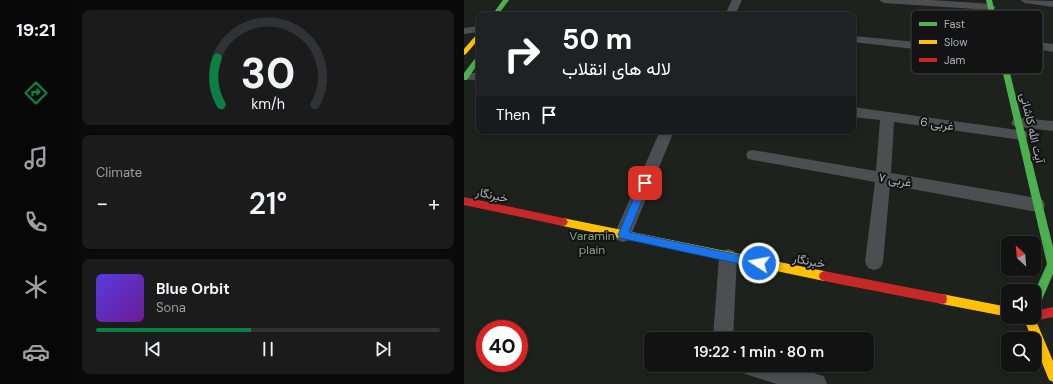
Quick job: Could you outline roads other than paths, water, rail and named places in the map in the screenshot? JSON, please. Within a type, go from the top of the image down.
[{"type":"street","points":[[497,12],[506,0]]},
{"type":"street","points":[[731,12],[737,0]]},
{"type":"street","points":[[884,0],[990,3]]},
{"type":"street","points":[[1025,0],[1053,4]]},
{"type":"street","points":[[464,31],[476,29]]},
{"type":"street","points":[[464,53],[476,39]]},
{"type":"street","points":[[856,39],[911,45]]},
{"type":"street","points":[[1043,46],[1053,48]]},
{"type":"street","points":[[465,77],[476,62]]},
{"type":"street","name":"آیت الله کاشانی","points":[[1007,74],[1052,264],[1041,289]]},
{"type":"street","points":[[465,77],[476,77]]},
{"type":"street","name":"6 غربی","points":[[856,112],[887,117],[1020,129],[1053,126]]},
{"type":"street","points":[[874,262],[883,178],[887,117]]},
{"type":"street","points":[[623,235],[666,134]]},
{"type":"street","name":"۷ غربی","points":[[753,155],[1037,205]]},
{"type":"street","name":"خبرنگار","points":[[464,201],[728,257],[1001,311]]},
{"type":"street","points":[[723,332],[728,257]]},
{"type":"street","points":[[1041,315],[1053,312]]},
{"type":"street","points":[[1032,324],[1053,376]]},
{"type":"street","points":[[772,372],[816,384]]},
{"type":"park label","name":"Varamin plain","points":[[592,243]]}]
